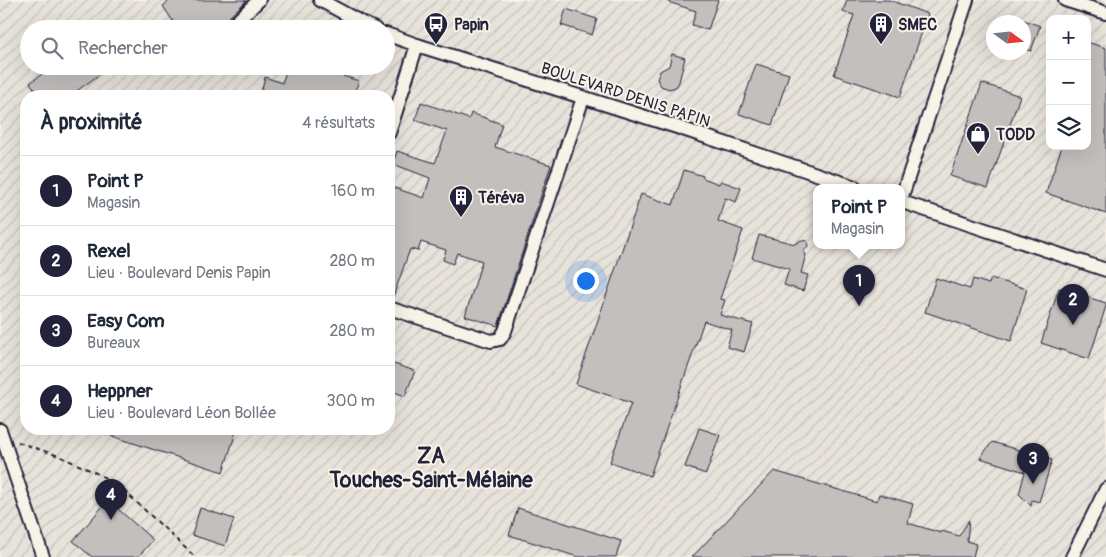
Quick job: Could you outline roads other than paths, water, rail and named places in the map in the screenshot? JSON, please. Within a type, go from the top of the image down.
[{"type":"street","points":[[238,20],[259,0]]},
{"type":"street","points":[[320,0],[356,20]]},
{"type":"street","points":[[905,187],[967,0]]},
{"type":"street","points":[[1065,0],[1106,13]]},
{"type":"street","name":"BOULEVARD DENIS PAPIN","points":[[395,37],[668,124],[846,184]]},
{"type":"street","points":[[395,114],[417,45]]},
{"type":"street","points":[[395,310],[491,341],[500,339],[505,331],[583,98]]},
{"type":"street","points":[[905,203],[1106,270]]},
{"type":"street","points":[[2,441],[43,557]]},
{"type":"street","points":[[1072,557],[1106,489]]},
{"type":"place","name":"Papin","points":[[436,45]]},
{"type":"place","name":"SMEC","points":[[881,45]]},
{"type":"place","name":"TODD","points":[[978,155]]},
{"type":"place","name":"Téréva","points":[[461,218]]},
{"type":"place","name":"Point P","points":[[859,306]]},
{"type":"place","name":"Rexel","points":[[1073,325]]},
{"type":"place","name":"Easy Com","points":[[1033,484]]},
{"type":"place","name":"Heppner","points":[[111,520]]},
{"type":"district","name":"ZA Touches-Saint-Mélaine","points":[[431,468]]}]
